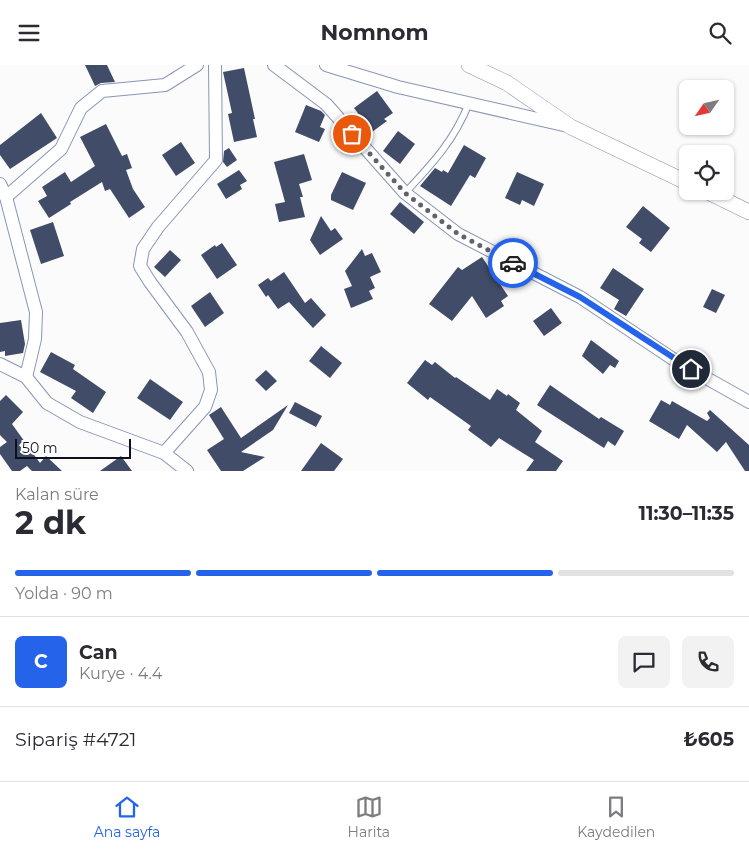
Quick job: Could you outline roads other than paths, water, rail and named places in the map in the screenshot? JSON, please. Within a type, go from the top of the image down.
[{"type":"street","points":[[6,197],[61,149],[81,108],[102,91],[165,85],[196,65]]},
{"type":"street","points":[[164,453],[205,407],[211,390],[209,372],[187,332],[140,266],[143,249],[158,227],[216,160],[215,65]]},
{"type":"street","points":[[274,65],[326,104],[405,193],[458,234],[580,297],[676,361],[749,402]]},
{"type":"street","points":[[326,65],[398,87],[571,127]]},
{"type":"street","points":[[469,65],[507,83],[571,127],[679,179]]},
{"type":"street","points":[[0,184],[6,197],[36,312],[35,339],[26,377]]},
{"type":"street","points":[[724,200],[749,212]]},
{"type":"street","points":[[0,364],[26,377],[47,403],[80,422],[164,453],[181,469]]},
{"type":"lane","points":[[405,193],[440,155],[462,121],[469,103]]}]
